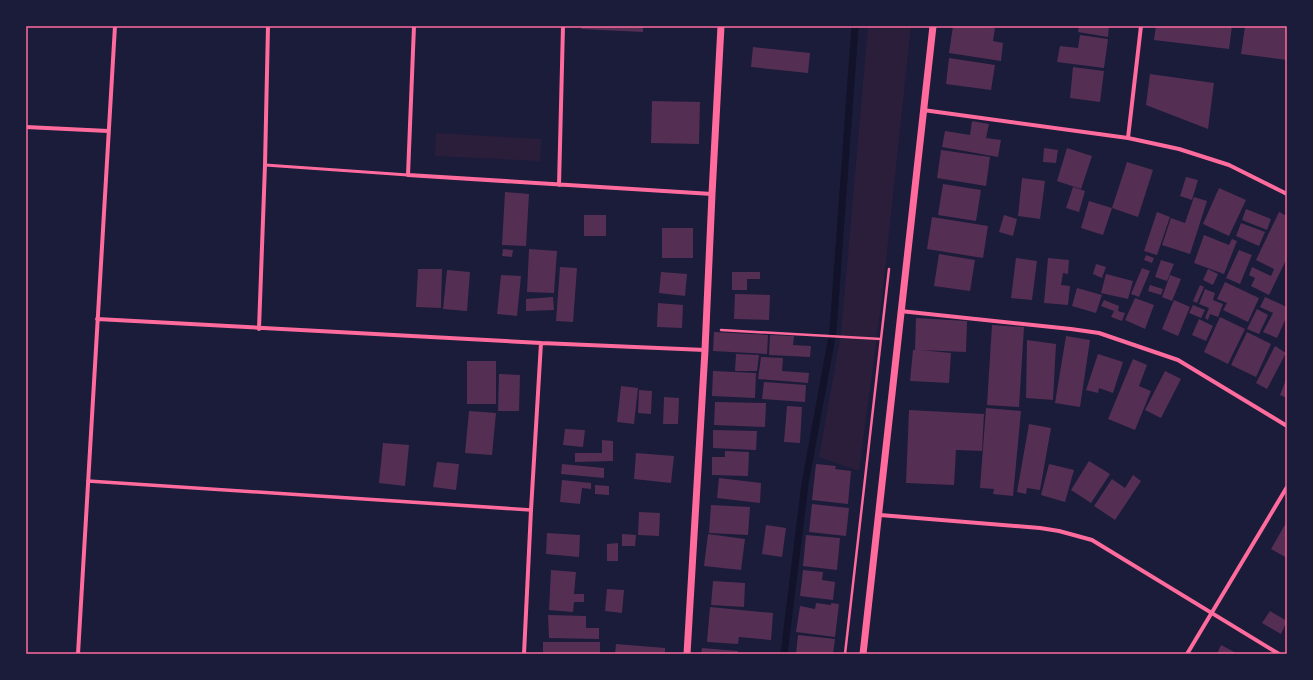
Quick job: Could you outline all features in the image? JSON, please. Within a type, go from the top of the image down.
[{"type":"street","points":[[78,654],[114,26]]},
{"type":"street","points":[[259,329],[268,26]]},
{"type":"street","points":[[414,26],[408,175],[712,194]]},
{"type":"street","points":[[559,185],[563,26]]},
{"type":"street","points":[[687,654],[705,350],[721,26]]},
{"type":"street","points":[[863,654],[880,515],[900,312],[933,26]]},
{"type":"street","points":[[1128,138],[1141,26]]},
{"type":"street","points":[[923,110],[1128,138],[1179,149],[1229,165],[1287,194]]},
{"type":"street","points":[[26,127],[108,131]]},
{"type":"street","points":[[900,312],[1099,333],[1178,360],[1287,426]]},
{"type":"street","points":[[97,320],[705,350]]},
{"type":"street","points":[[524,654],[541,343]]},
{"type":"street","points":[[88,481],[531,510]]},
{"type":"street","points":[[1186,654],[1287,487]]},
{"type":"street","points":[[880,515],[1040,528],[1059,531],[1092,540],[1279,654]]},
{"type":"lane","points":[[265,165],[408,175]]},
{"type":"path","points":[[706,330],[898,340]]},
{"type":"path","points":[[845,654],[881,338]]},
{"type":"shaded area","points":[[868,26],[911,26],[882,299],[859,471],[819,457],[841,333]]},
{"type":"shaded area","points":[[436,133],[541,139],[540,161],[435,156]]},
{"type":"building","points":[[582,26],[643,26],[643,32],[581,29]]},
{"type":"building","points":[[953,26],[979,26],[995,28],[993,41],[1003,43],[1001,61],[949,53]]},
{"type":"building","points":[[1079,26],[1109,26],[1108,37],[1078,32]]},
{"type":"building","points":[[1156,26],[1232,26],[1229,49],[1154,40]]},
{"type":"building","points":[[1245,26],[1287,28],[1287,60],[1241,54]]},
{"type":"building","points":[[1080,35],[1108,39],[1104,68],[1057,62],[1060,46],[1078,48]]},
{"type":"building","points":[[753,47],[810,53],[808,73],[751,67]]},
{"type":"building","points":[[949,58],[995,65],[991,90],[946,84]]},
{"type":"building","points":[[1073,67],[1104,71],[1100,102],[1070,98]]},
{"type":"building","points":[[1150,74],[1214,83],[1208,129],[1146,105]]},
{"type":"building","points":[[652,101],[700,102],[699,144],[651,143]]},
{"type":"building","points":[[972,121],[989,124],[986,138],[1001,140],[998,157],[942,147],[945,131],[970,135]]},
{"type":"building","points":[[1044,148],[1058,150],[1056,163],[1043,162]]},
{"type":"building","points":[[1067,148],[1092,156],[1081,189],[1057,181]]},
{"type":"building","points":[[941,150],[990,157],[986,186],[937,178]]},
{"type":"building","points":[[1127,162],[1153,170],[1138,217],[1112,208]]},
{"type":"building","points":[[1186,177],[1198,180],[1192,200],[1180,196]]},
{"type":"building","points":[[1022,178],[1045,181],[1040,219],[1018,216]]},
{"type":"building","points":[[943,184],[981,190],[976,221],[938,215]]},
{"type":"building","points":[[1073,187],[1085,191],[1079,212],[1066,208]]},
{"type":"building","points":[[1219,188],[1246,200],[1229,236],[1203,224]]},
{"type":"building","points":[[505,192],[529,194],[526,246],[502,245]]},
{"type":"building","points":[[1194,197],[1207,201],[1190,254],[1162,245],[1171,218],[1185,223]]},
{"type":"building","points":[[1089,201],[1112,208],[1103,235],[1081,228]]},
{"type":"building","points":[[1246,209],[1271,219],[1267,230],[1242,220]]},
{"type":"building","points":[[1157,212],[1170,217],[1157,255],[1144,251]]},
{"type":"building","points":[[1279,212],[1287,216],[1287,258],[1269,295],[1251,286],[1255,278],[1249,275],[1252,267],[1271,276],[1274,269],[1256,260]]},
{"type":"building","points":[[584,215],[606,215],[606,236],[584,236]]},
{"type":"building","points":[[1004,215],[1017,219],[1013,236],[999,232]]},
{"type":"building","points":[[932,217],[988,226],[983,258],[927,249]]},
{"type":"building","points":[[1241,223],[1265,232],[1259,246],[1236,236]]},
{"type":"building","points":[[662,228],[693,228],[693,258],[662,258]]},
{"type":"building","points":[[1204,235],[1229,245],[1232,239],[1237,241],[1224,274],[1194,263]]},
{"type":"building","points":[[503,249],[513,250],[512,257],[502,256]]},
{"type":"building","points":[[529,249],[557,251],[554,293],[527,292]]},
{"type":"building","points":[[1239,250],[1252,255],[1240,284],[1226,278]]},
{"type":"building","points":[[939,254],[975,260],[970,291],[934,286]]},
{"type":"building","points":[[1146,255],[1154,258],[1152,263],[1144,260]]},
{"type":"building","points":[[1016,258],[1037,261],[1032,300],[1011,298]]},
{"type":"building","points":[[1048,258],[1069,260],[1068,274],[1063,273],[1061,285],[1070,286],[1068,305],[1044,303]]},
{"type":"building","points":[[1161,260],[1174,264],[1167,281],[1155,277]]},
{"type":"building","points":[[1096,264],[1106,267],[1102,278],[1093,274]]},
{"type":"building","points":[[560,267],[577,268],[573,322],[556,321]]},
{"type":"building","points":[[1142,268],[1150,271],[1139,297],[1131,294]]},
{"type":"building","points":[[418,269],[442,269],[441,308],[416,307]]},
{"type":"building","points":[[1208,269],[1218,274],[1213,285],[1203,280]]},
{"type":"building","points":[[447,270],[470,272],[467,311],[443,309]]},
{"type":"building","points":[[661,272],[687,274],[685,296],[659,293]]},
{"type":"building","points":[[732,272],[760,272],[760,279],[747,279],[747,290],[732,290]]},
{"type":"building","points":[[1106,274],[1133,281],[1128,299],[1101,293]]},
{"type":"building","points":[[501,275],[521,276],[517,316],[497,314]]},
{"type":"building","points":[[1170,275],[1181,279],[1172,301],[1162,297]]},
{"type":"building","points":[[1225,282],[1259,298],[1248,322],[1223,310],[1227,303],[1217,299]]},
{"type":"building","points":[[1150,285],[1163,289],[1161,295],[1148,291]]},
{"type":"building","points":[[1200,285],[1204,287],[1197,303],[1193,301]]},
{"type":"building","points":[[1077,288],[1102,295],[1096,313],[1072,306]]},
{"type":"building","points":[[1205,289],[1215,293],[1213,300],[1223,304],[1218,317],[1210,314],[1208,320],[1205,318],[1209,308],[1199,304]]},
{"type":"building","points":[[735,294],[770,295],[769,320],[734,319]]},
{"type":"building","points":[[553,297],[554,310],[526,311],[526,299]]},
{"type":"building","points":[[1265,297],[1287,307],[1287,316],[1277,338],[1263,332],[1273,313],[1260,307]]},
{"type":"building","points":[[1135,298],[1154,305],[1145,329],[1125,320]]},
{"type":"building","points":[[1104,300],[1119,306],[1118,311],[1125,313],[1122,321],[1111,317],[1114,311],[1101,306]]},
{"type":"building","points":[[1174,300],[1190,307],[1178,336],[1162,329]]},
{"type":"building","points":[[658,303],[683,305],[682,328],[657,327]]},
{"type":"building","points":[[1193,305],[1205,310],[1201,318],[1189,313]]},
{"type":"building","points":[[1257,309],[1268,315],[1259,334],[1247,329]]},
{"type":"building","points":[[1220,317],[1245,329],[1228,364],[1204,352]]},
{"type":"building","points":[[916,318],[967,321],[966,352],[920,350],[951,353],[949,383],[910,381],[913,350],[915,350]]},
{"type":"building","points":[[1199,319],[1213,326],[1206,341],[1192,335]]},
{"type":"building","points":[[992,325],[1024,327],[1019,407],[987,405]]},
{"type":"building","points":[[714,332],[768,335],[767,354],[713,351]]},
{"type":"building","points":[[1247,332],[1271,344],[1256,377],[1231,365]]},
{"type":"building","points":[[770,335],[794,336],[793,345],[811,346],[810,357],[769,355]]},
{"type":"building","points":[[1066,336],[1090,340],[1080,407],[1055,403]]},
{"type":"building","points":[[1027,340],[1056,344],[1053,400],[1026,398]]},
{"type":"building","points":[[1275,346],[1286,353],[1267,389],[1256,383]]},
{"type":"building","points":[[736,354],[759,355],[757,371],[735,371]]},
{"type":"building","points":[[1098,354],[1123,362],[1113,393],[1099,388],[1098,393],[1086,390]]},
{"type":"building","points":[[761,357],[783,358],[782,371],[809,373],[808,383],[758,379]]},
{"type":"building","points":[[1133,359],[1147,365],[1139,386],[1151,391],[1135,430],[1108,419]]},
{"type":"building","points":[[467,361],[496,361],[496,404],[467,404]]},
{"type":"building","points":[[713,371],[756,373],[755,398],[712,396]]},
{"type":"building","points":[[1165,371],[1181,379],[1161,418],[1145,410]]},
{"type":"building","points":[[499,374],[520,375],[519,411],[498,411]]},
{"type":"building","points":[[1287,377],[1287,398],[1280,395]]},
{"type":"building","points":[[764,382],[806,385],[805,402],[762,399]]},
{"type":"building","points":[[621,386],[638,388],[634,424],[617,422]]},
{"type":"building","points":[[639,390],[652,391],[651,414],[638,413]]},
{"type":"building","points":[[664,397],[679,398],[678,424],[663,424]]},
{"type":"building","points":[[715,402],[766,403],[765,427],[714,425]]},
{"type":"building","points":[[787,406],[802,407],[800,443],[784,442]]},
{"type":"building","points":[[986,408],[1021,411],[1013,496],[993,494],[994,489],[980,488]]},
{"type":"building","points":[[909,410],[984,414],[982,451],[956,450],[954,485],[906,483]]},
{"type":"building","points":[[469,411],[496,413],[492,455],[465,453]]},
{"type":"building","points":[[1029,424],[1051,428],[1040,490],[1027,488],[1026,494],[1017,492]]},
{"type":"building","points":[[565,429],[585,430],[583,447],[563,445]]},
{"type":"building","points":[[713,430],[757,431],[756,450],[713,448]]},
{"type":"building","points":[[602,440],[613,441],[613,461],[575,462],[575,453],[602,453]]},
{"type":"building","points":[[383,443],[409,445],[405,486],[379,483]]},
{"type":"building","points":[[725,451],[749,452],[748,476],[712,475],[712,457],[725,457]]},
{"type":"building","points":[[636,453],[674,456],[671,483],[634,479]]},
{"type":"building","points":[[1089,461],[1110,474],[1091,503],[1071,490]]},
{"type":"building","points":[[437,462],[459,464],[456,490],[433,487]]},
{"type":"building","points":[[562,464],[604,468],[604,478],[561,474]]},
{"type":"building","points":[[816,464],[836,466],[835,469],[851,471],[848,504],[812,500]]},
{"type":"building","points":[[1049,464],[1074,470],[1065,502],[1041,495]]},
{"type":"building","points":[[1133,475],[1141,481],[1115,520],[1094,506],[1112,479],[1125,488]]},
{"type":"building","points":[[719,478],[761,483],[760,503],[717,498]]},
{"type":"building","points":[[562,480],[591,483],[591,489],[582,488],[580,504],[560,502]]},
{"type":"building","points":[[595,485],[609,486],[609,495],[595,494]]},
{"type":"building","points":[[812,504],[849,508],[846,536],[809,532]]},
{"type":"building","points":[[711,505],[750,507],[748,535],[709,533]]},
{"type":"building","points":[[639,512],[660,513],[659,536],[638,535]]},
{"type":"building","points":[[1287,521],[1287,558],[1271,549]]},
{"type":"building","points":[[766,525],[786,528],[782,557],[762,554]]},
{"type":"building","points":[[547,533],[580,535],[579,557],[546,554]]},
{"type":"building","points":[[622,534],[636,535],[635,546],[622,546]]},
{"type":"building","points":[[708,534],[745,539],[741,570],[704,566]]},
{"type":"building","points":[[806,535],[840,538],[837,570],[803,566]]},
{"type":"building","points":[[618,543],[618,561],[607,561],[607,544]]},
{"type":"building","points":[[551,570],[576,572],[574,594],[584,594],[584,602],[574,602],[573,612],[549,610]]},
{"type":"building","points":[[803,570],[823,572],[822,580],[835,582],[833,600],[800,596]]},
{"type":"building","points":[[713,581],[745,583],[744,607],[711,605]]},
{"type":"building","points":[[607,589],[624,590],[622,613],[605,611]]},
{"type":"building","points":[[816,603],[831,605],[831,603],[839,604],[835,637],[796,632],[800,606],[815,609]]},
{"type":"building","points":[[710,607],[773,613],[771,640],[739,637],[738,644],[707,642]]},
{"type":"building","points":[[1270,611],[1287,621],[1281,634],[1262,623]]},
{"type":"building","points":[[548,615],[586,616],[586,628],[599,628],[599,639],[549,638]]},
{"type":"building","points":[[798,635],[835,639],[833,654],[796,654]]},
{"type":"building","points":[[543,642],[600,642],[600,654],[543,654]]},
{"type":"building","points":[[616,644],[665,648],[665,654],[615,654]]},
{"type":"building","points":[[1221,645],[1238,654],[1217,654]]},
{"type":"building","points":[[702,648],[738,651],[738,654],[701,654]]},
{"type":"waterway","points":[[784,654],[805,484],[833,331],[855,26]]}]
